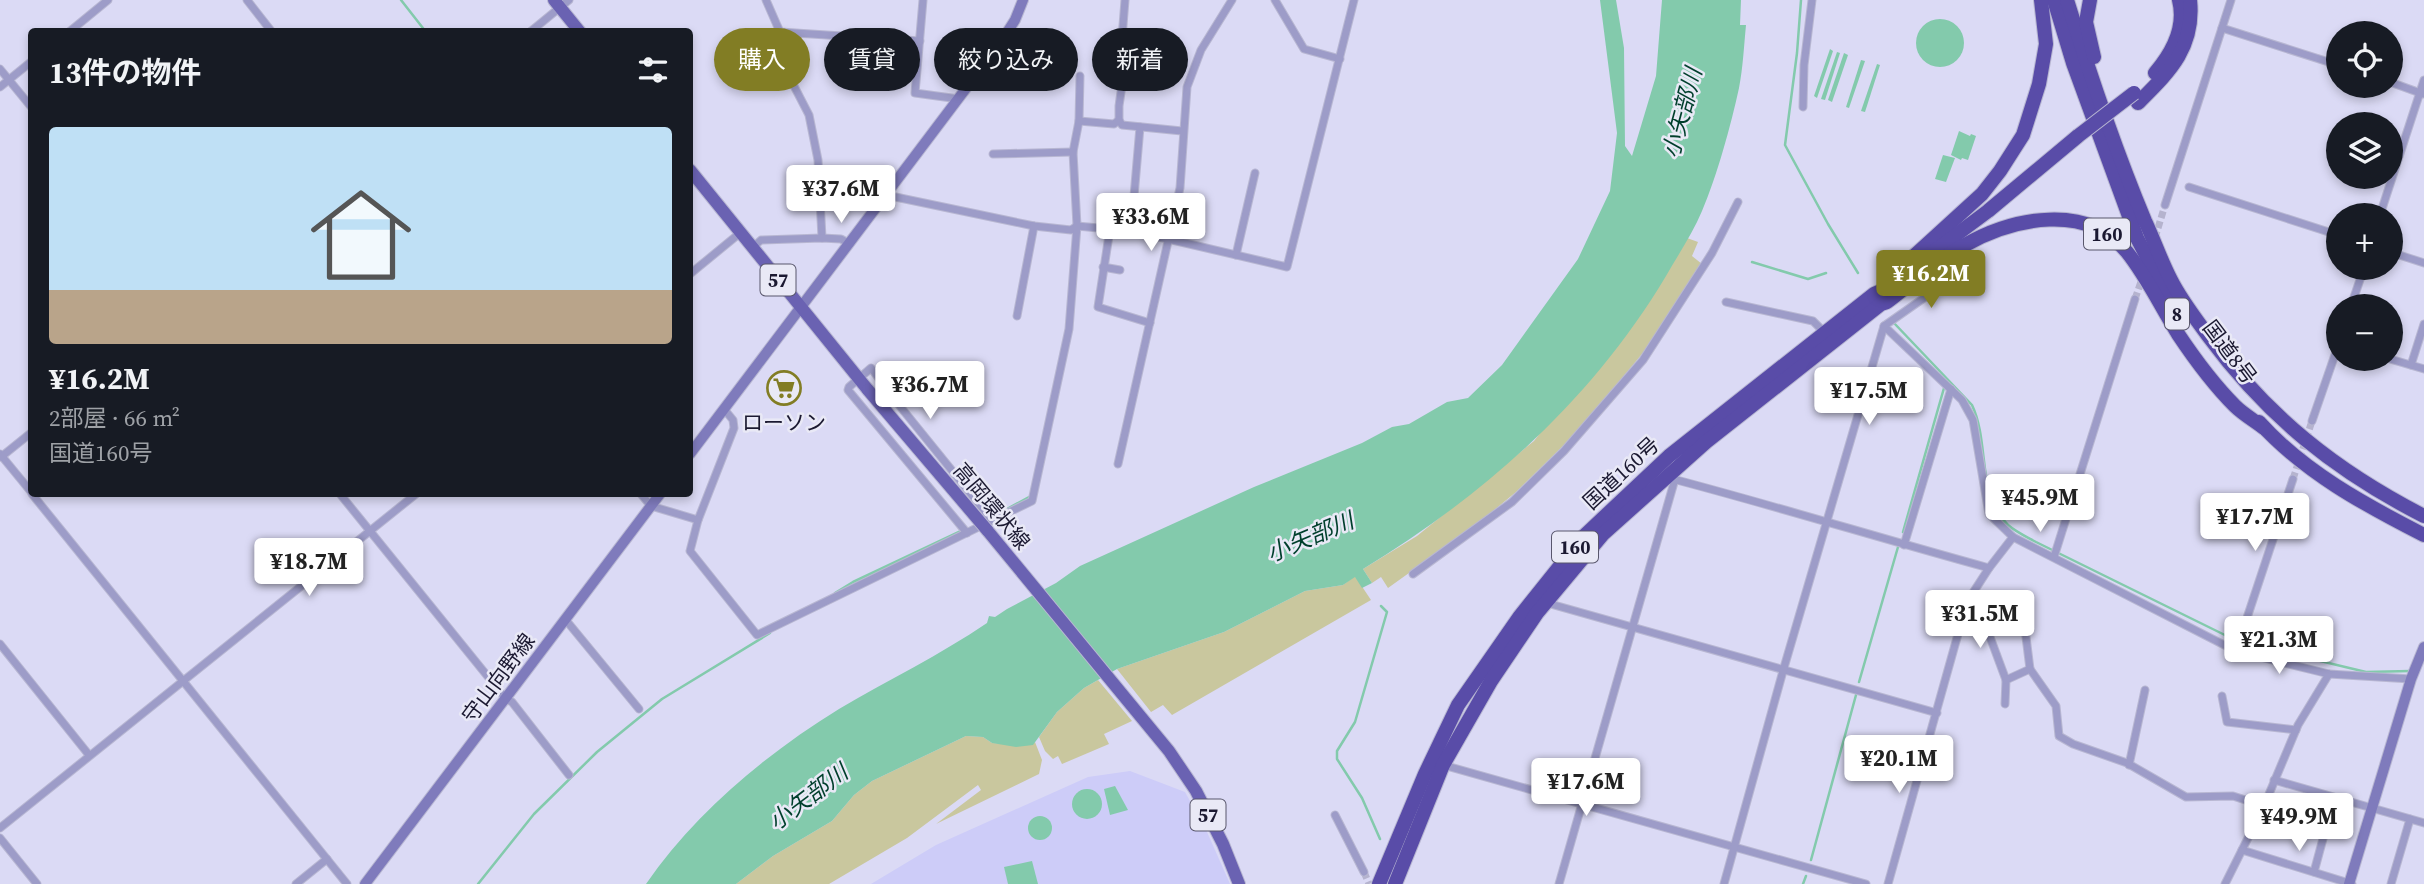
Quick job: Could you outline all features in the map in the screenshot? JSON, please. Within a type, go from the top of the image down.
[{"type":"highway","name":"160","points":[[1877,299],[1878,288],[1982,194],[2023,135],[2039,84],[2046,44],[2041,0]]},
{"type":"highway","name":"国道8号","points":[[2054,0],[2073,63],[2137,238],[2191,339],[2222,381],[2264,428],[2309,467],[2365,506],[2424,535]]},
{"type":"highway","name":"国道8号","points":[[2067,0],[2117,149],[2171,281],[2227,361],[2269,408],[2350,474],[2424,516]]},
{"type":"highway","points":[[2090,0],[2086,22],[2118,139],[2117,149]]},
{"type":"highway","name":"160","points":[[2136,98],[2173,48],[2181,15],[2179,0]]},
{"type":"highway","name":"160","points":[[1877,299],[1885,298],[2081,139],[2136,98],[2176,62],[2192,20],[2190,0]]},
{"type":"highway","name":"160","points":[[1877,299],[1887,302],[1962,246],[1994,230],[2049,219],[2086,224],[2105,233],[2128,253],[2180,336],[2224,393],[2236,407],[2264,428]]},
{"type":"highway","name":"国道160号","points":[[1379,884],[1425,774],[1458,705],[1485,664],[1584,536],[1669,456],[1825,333],[1877,299]]},
{"type":"highway","name":"国道160号","points":[[1395,884],[1443,765],[1491,681],[1545,602],[1603,534],[1671,478],[1706,442],[1877,299]]},
{"type":"main road","points":[[693,450],[1001,42],[1015,20],[1023,0]]},
{"type":"main road","points":[[561,2],[577,28]]},
{"type":"main road","name":"高岡環状線","points":[[693,174],[868,390],[990,525],[1002,547],[1169,751],[1196,791],[1223,844],[1239,884]]},
{"type":"main road","name":"守山向野線","points":[[365,884],[658,497]]},
{"type":"main road","points":[[2350,884],[2424,647]]},
{"type":"street","points":[[74,28],[108,0]]},
{"type":"street","points":[[247,0],[269,28]]},
{"type":"street","points":[[766,0],[778,28]]},
{"type":"street","points":[[920,41],[923,0]]},
{"type":"street","points":[[1125,0],[1122,38],[1124,71],[1119,120],[1122,125],[1182,131]]},
{"type":"street","points":[[1118,464],[1180,188],[1187,86],[1201,50],[1232,0]]},
{"type":"street","points":[[1275,0],[1304,49],[1340,58]]},
{"type":"street","points":[[886,195],[1034,226],[1071,230],[1077,226],[1131,231],[1287,267],[1354,0]]},
{"type":"street","points":[[1804,107],[1804,65],[1812,0]]},
{"type":"street","points":[[2165,205],[2231,0]]},
{"type":"street","points":[[534,28],[561,2]]},
{"type":"street","points":[[2222,28],[2326,61]]},
{"type":"street","points":[[0,87],[28,64]]},
{"type":"street","points":[[0,69],[28,103]]},
{"type":"street","points":[[724,408],[733,420],[734,428],[698,520],[690,551],[757,635],[967,533],[990,525],[1032,501],[1069,329],[1077,226],[1073,152],[1079,121],[1080,76]]},
{"type":"street","points":[[2385,203],[2424,80]]},
{"type":"street","points":[[2403,86],[2422,93]]},
{"type":"street","points":[[797,91],[809,115],[818,160],[822,238]]},
{"type":"street","points":[[915,91],[959,99]]},
{"type":"street","points":[[1079,121],[1114,124],[1119,120]]},
{"type":"street","points":[[1131,231],[1140,127]]},
{"type":"street","points":[[993,154],[1073,152]]},
{"type":"street","points":[[1236,255],[1255,173]]},
{"type":"street","points":[[2189,187],[2326,231]]},
{"type":"street","points":[[1413,574],[1512,502],[1573,441],[1643,360],[1712,253],[1738,202]]},
{"type":"street","points":[[1017,316],[1034,226]]},
{"type":"street","points":[[1110,229],[1098,307],[1150,323]]},
{"type":"street","points":[[693,272],[740,233]]},
{"type":"street","points":[[752,248],[761,240],[822,238],[841,239],[850,244]]},
{"type":"street","points":[[2403,256],[2424,263]]},
{"type":"street","points":[[1103,267],[1120,270]]},
{"type":"street","points":[[1724,884],[1826,520],[1884,326],[1961,272]]},
{"type":"street","points":[[2054,556],[2136,299]]},
{"type":"street","points":[[1726,302],[1813,321],[1825,333]]},
{"type":"street","points":[[2411,365],[2424,324]]},
{"type":"street","points":[[1884,326],[1962,400],[1973,420],[1989,514],[2013,537],[2236,650],[2329,674],[2416,679]]},
{"type":"street","points":[[2403,363],[2424,369]]},
{"type":"street","points":[[967,533],[851,396],[849,387],[871,368],[990,525]]},
{"type":"street","points":[[2312,421],[2329,371]]},
{"type":"street","points":[[1904,545],[1951,389]]},
{"type":"street","points":[[28,435],[1,456],[28,488]]},
{"type":"street","points":[[1559,884],[1633,627],[1671,478],[1989,568]]},
{"type":"street","points":[[2236,650],[2294,479]]},
{"type":"street","points":[[35,497],[347,884]]},
{"type":"street","points":[[342,497],[569,775]]},
{"type":"street","points":[[0,828],[412,497]]},
{"type":"street","points":[[644,497],[651,506],[698,520]]},
{"type":"street","points":[[1888,884],[1968,602],[2013,537]]},
{"type":"street","points":[[1974,594],[2006,680],[2005,704]]},
{"type":"street","points":[[2021,597],[2030,669],[2056,706],[2059,736],[2129,765],[2186,797],[2233,796],[2264,806]]},
{"type":"street","points":[[1545,602],[1937,713]]},
{"type":"street","points":[[565,619],[639,709]]},
{"type":"street","points":[[0,644],[89,755]]},
{"type":"street","points":[[2006,680],[2030,669]]},
{"type":"street","points":[[2225,884],[2264,806],[2296,730],[2329,674]]},
{"type":"street","points":[[2129,765],[2145,690]]},
{"type":"street","points":[[2222,696],[2227,722],[2296,730]]},
{"type":"street","points":[[1443,765],[1866,884]]},
{"type":"street","points":[[2274,780],[2371,810],[2424,823]]},
{"type":"street","points":[[2314,872],[2334,798]]},
{"type":"street","points":[[1335,815],[1364,872]]},
{"type":"street","points":[[2392,884],[2410,820]]},
{"type":"street","points":[[0,838],[37,884]]},
{"type":"street","points":[[2242,850],[2350,884]]},
{"type":"street","points":[[296,884],[327,859]]},
{"type":"shaded area","points":[[1687,238],[1698,242],[1692,256],[1702,264],[1651,343],[1580,429],[1516,492],[1476,525],[1388,588],[1381,577],[1372,583],[1363,569],[1417,536],[1534,441]]},
{"type":"shaded area","points":[[1355,576],[1371,600],[1172,715],[1163,705],[1151,712],[1117,669],[1224,632],[1305,591],[1343,585]]},
{"type":"shaded area","points":[[1098,680],[1132,721],[1104,734],[1109,744],[1062,764],[1058,756],[1053,759],[1045,751],[1039,737],[1057,712],[1084,688]]},
{"type":"shaded area","points":[[966,736],[983,737],[992,743],[1032,745],[1035,742],[1042,760],[1039,774],[936,824],[981,790],[978,785],[907,838],[829,884],[736,884],[773,856],[832,821],[854,795],[872,781]]},
{"type":"shaded area","points":[[1130,771],[1185,792],[1207,832],[1230,884],[871,884],[936,845],[1088,777]]},
{"type":"water","name":"小矢部川","points":[[1600,0],[1616,0],[1624,48],[1625,146],[1632,156],[1656,76],[1662,0],[1741,0],[1740,25],[1746,25],[1740,80],[1728,134],[1713,182],[1685,244],[1637,321],[1605,364],[1533,441],[1452,509],[1363,569],[1372,583],[1362,588],[1355,577],[1343,585],[1305,591],[1224,632],[1117,669],[1084,688],[1057,712],[1033,745],[1016,747],[992,743],[983,737],[966,736],[872,781],[854,795],[832,821],[773,856],[736,884],[646,884],[665,858],[709,809],[759,765],[839,709],[969,635],[987,623],[989,616],[995,617],[1056,583],[1080,566],[1254,487],[1362,443],[1392,427],[1409,424],[1447,402],[1468,398],[1502,365],[1578,259],[1610,191],[1617,133]]},
{"type":"water","points":[[1940,19],[1957,26],[1964,43],[1957,60],[1940,67],[1923,60],[1916,43],[1923,26]]},
{"type":"water","points":[[1830,49],[1833,51],[1817,98],[1814,96]]},
{"type":"water","points":[[1837,52],[1840,53],[1825,100],[1821,99]]},
{"type":"water","points":[[1844,53],[1848,55],[1832,102],[1828,100]]},
{"type":"water","points":[[1861,60],[1865,61],[1849,108],[1846,107]]},
{"type":"water","points":[[1877,64],[1880,65],[1865,112],[1861,111]]},
{"type":"water","points":[[1959,131],[1976,136],[1968,160],[1951,155]]},
{"type":"water","points":[[1943,155],[1955,158],[1946,182],[1935,179]]},
{"type":"water","points":[[1115,786],[1128,810],[1110,815],[1104,789]]},
{"type":"water","points":[[1087,789],[1098,793],[1102,804],[1098,815],[1087,819],[1076,815],[1072,804],[1076,793]]},
{"type":"water","points":[[1040,816],[1049,819],[1052,828],[1049,837],[1040,840],[1031,837],[1028,828],[1031,819]]},
{"type":"water","points":[[1032,861],[1038,884],[1008,884],[1004,867]]},
{"type":"waterway","points":[[401,0],[423,28]]},
{"type":"waterway","points":[[1801,0],[1785,145],[1858,273]]},
{"type":"waterway","points":[[1752,262],[1808,279],[1826,273]]},
{"type":"waterway","points":[[1894,323],[1972,405],[1981,435],[1991,499],[1998,513],[2014,530],[2237,641],[2366,672],[2410,671]]},
{"type":"waterway","points":[[1903,532],[1944,388]]},
{"type":"waterway","points":[[996,515],[1029,497]]},
{"type":"waterway","points":[[835,593],[961,531]]},
{"type":"waterway","points":[[1859,682],[1898,547]]},
{"type":"waterway","points":[[1380,839],[1362,798],[1337,759],[1337,751],[1355,722],[1387,612],[1381,606]]},
{"type":"waterway","points":[[478,884],[534,814],[597,752],[662,699],[770,633]]},
{"type":"waterway","points":[[1811,860],[1856,695]]},
{"type":"waterway","points":[[1803,884],[1806,876]]},
{"type":"tunnel","points":[[2155,238],[2165,205]]},
{"type":"tunnel","points":[[2135,299],[2143,276]]},
{"type":"tunnel","points":[[2293,479],[2312,421]]},
{"type":"tunnel","points":[[1364,872],[1369,884]]},
{"type":"place","name":"ローソン","points":[[784,388]]}]
